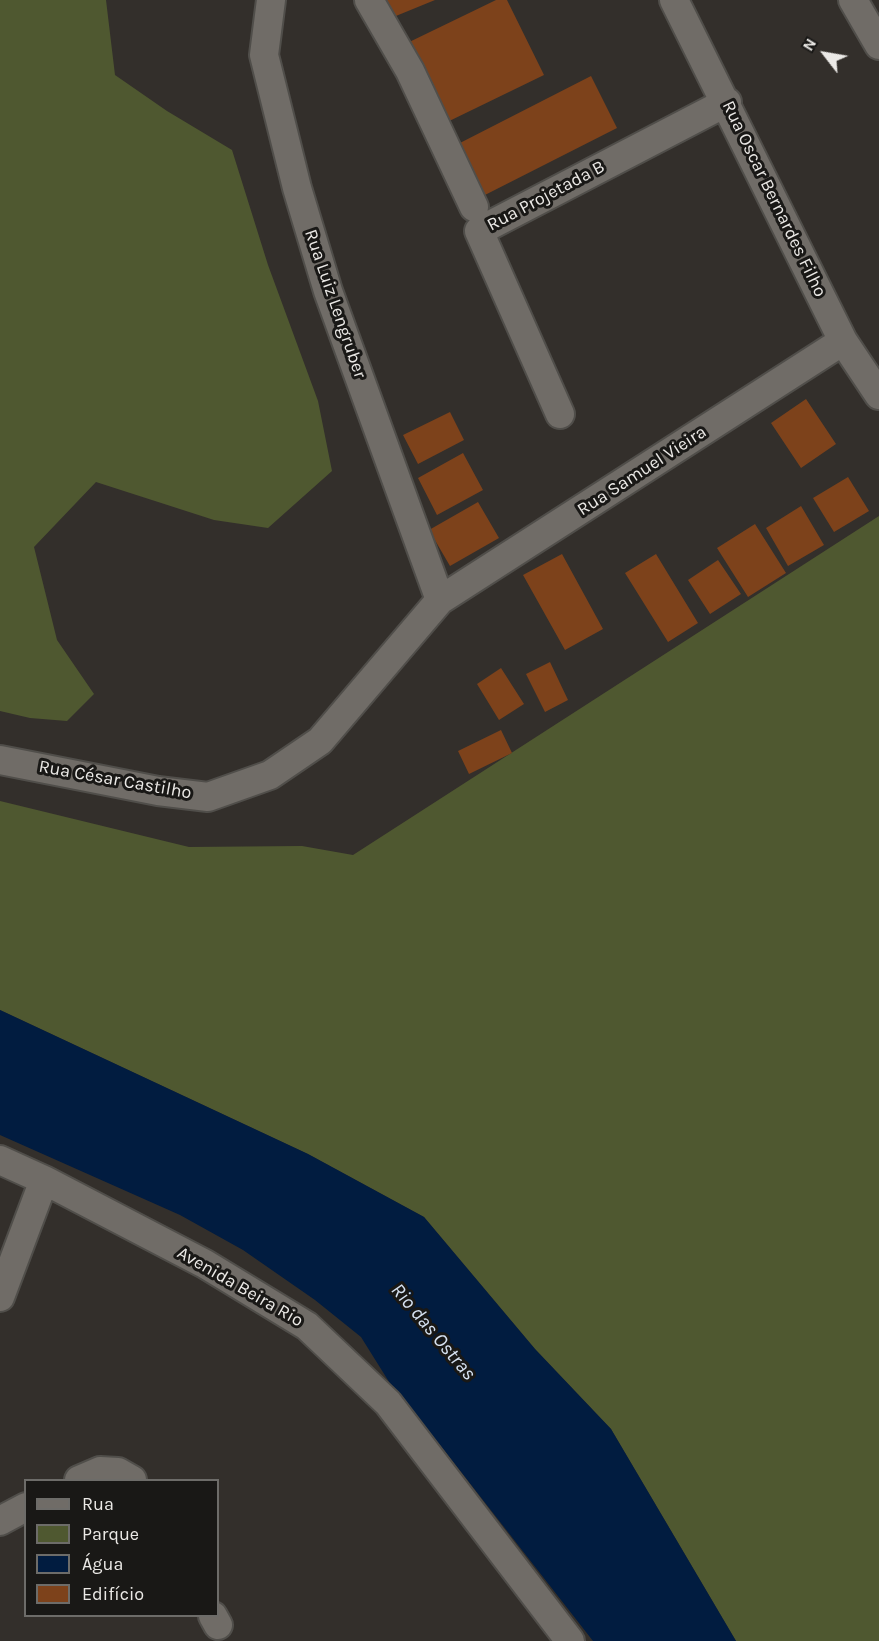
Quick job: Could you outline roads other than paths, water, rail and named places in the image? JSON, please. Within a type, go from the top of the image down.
[{"type":"street","name":"Rua Luiz Lengruber","points":[[271,0],[264,55],[297,188],[328,291],[440,600]]},
{"type":"street","points":[[369,0],[410,71],[474,207]]},
{"type":"street","name":"Rua Oscar Bernardes Filho","points":[[674,0],[727,102],[843,341],[879,395]]},
{"type":"street","points":[[853,0],[879,45]]},
{"type":"street","name":"Rua Projetada B","points":[[560,414],[479,231],[727,102]]},
{"type":"street","name":"Rua Samuel Vieira","points":[[440,600],[843,341]]},
{"type":"street","name":"Rua César Castilho","points":[[0,760],[158,791],[208,796],[270,775],[320,741],[440,600]]},
{"type":"street","name":"Avenida Beira Rio","points":[[0,1160],[44,1180],[205,1264],[307,1326],[388,1403],[570,1641]]},
{"type":"street","points":[[0,1297],[44,1180]]},
{"type":"street","points":[[81,1479],[100,1471],[118,1472],[130,1479]]},
{"type":"street","points":[[0,1521],[24,1508]]},
{"type":"water","name":"Rio das Ostras","points":[[0,1010],[308,1154],[424,1217],[535,1349],[611,1429],[736,1641],[593,1641],[440,1445],[406,1409],[361,1337],[315,1300],[243,1250],[180,1215],[0,1135]]}]
